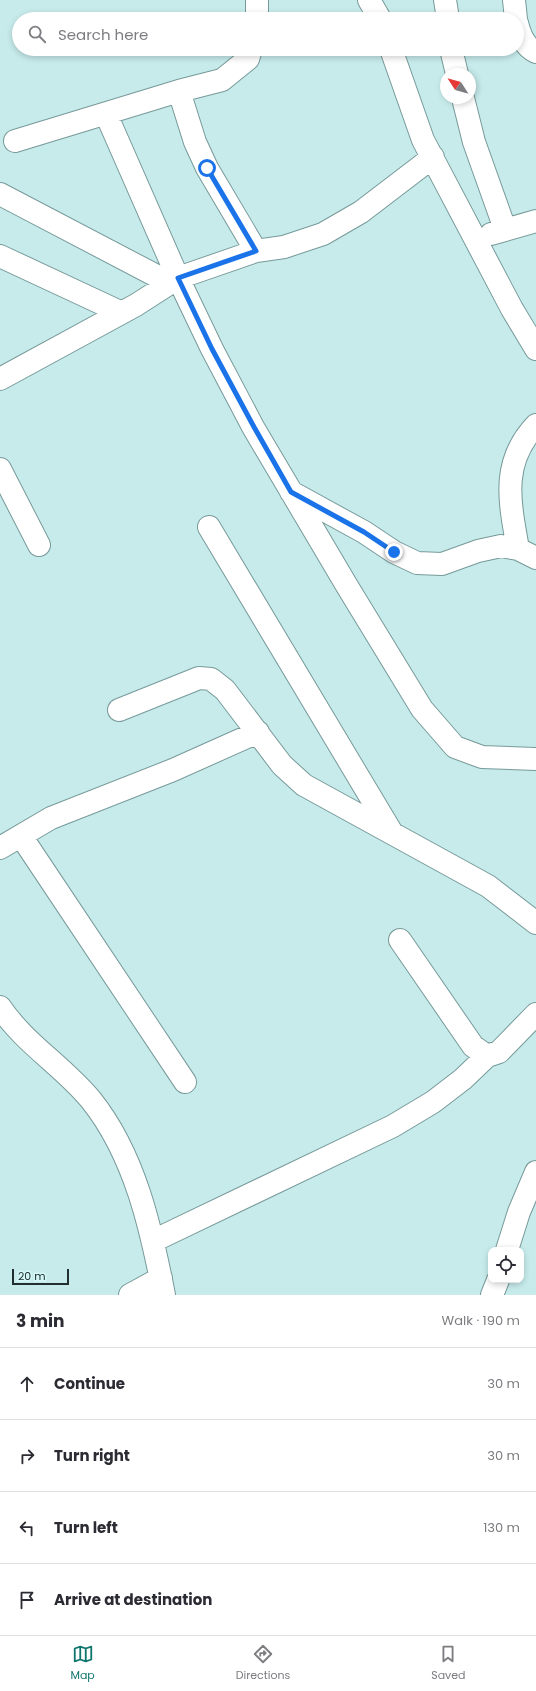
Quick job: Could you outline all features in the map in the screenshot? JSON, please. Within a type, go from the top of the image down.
[{"type":"street","points":[[257,0],[257,12]]},
{"type":"street","points":[[369,0],[376,12]]},
{"type":"street","points":[[445,0],[447,12]]},
{"type":"street","points":[[514,0],[515,12]]},
{"type":"street","points":[[524,41],[530,49],[536,52]]},
{"type":"street","points":[[15,141],[179,91],[222,80],[248,59],[249,56]]},
{"type":"street","points":[[393,56],[423,140],[512,309],[536,349]]},
{"type":"street","points":[[453,56],[456,68]]},
{"type":"street","points":[[179,91],[195,142],[207,168],[256,251]]},
{"type":"street","points":[[464,104],[474,142],[505,229]]},
{"type":"street","points":[[106,114],[170,283],[212,349],[291,492],[422,709],[455,746],[482,757],[536,759]]},
{"type":"street","points":[[0,379],[170,283],[256,251],[284,247],[323,234],[361,212],[432,157]]},
{"type":"street","points":[[0,194],[170,283]]},
{"type":"street","points":[[476,240],[505,229],[536,220]]},
{"type":"street","points":[[0,256],[128,308]]},
{"type":"street","points":[[527,553],[509,490],[512,470],[519,448],[536,425]]},
{"type":"street","points":[[0,469],[38,546]]},
{"type":"street","points":[[291,492],[364,532],[394,552],[417,563],[442,564],[478,551],[501,546],[527,553]]},
{"type":"street","points":[[209,527],[393,834]]},
{"type":"street","points":[[119,710],[199,678],[211,679],[225,690],[282,765],[304,785],[488,886],[536,923]]},
{"type":"street","points":[[0,848],[51,818],[173,770],[258,732]]},
{"type":"street","points":[[21,836],[185,1082]]},
{"type":"street","points":[[400,940],[473,1046],[487,1056]]},
{"type":"street","points":[[0,1007],[10,1021],[35,1048],[64,1073],[91,1100],[114,1133],[131,1172],[153,1241],[163,1286],[130,1295]]},
{"type":"street","points":[[153,1241],[393,1126],[433,1102],[463,1079],[487,1056],[499,1052],[536,1014]]},
{"type":"street","points":[[508,1247],[519,1212],[536,1172]]},
{"type":"route","points":[[207,168],[256,251],[178,278],[212,349],[291,492],[364,532],[394,552]]}]
